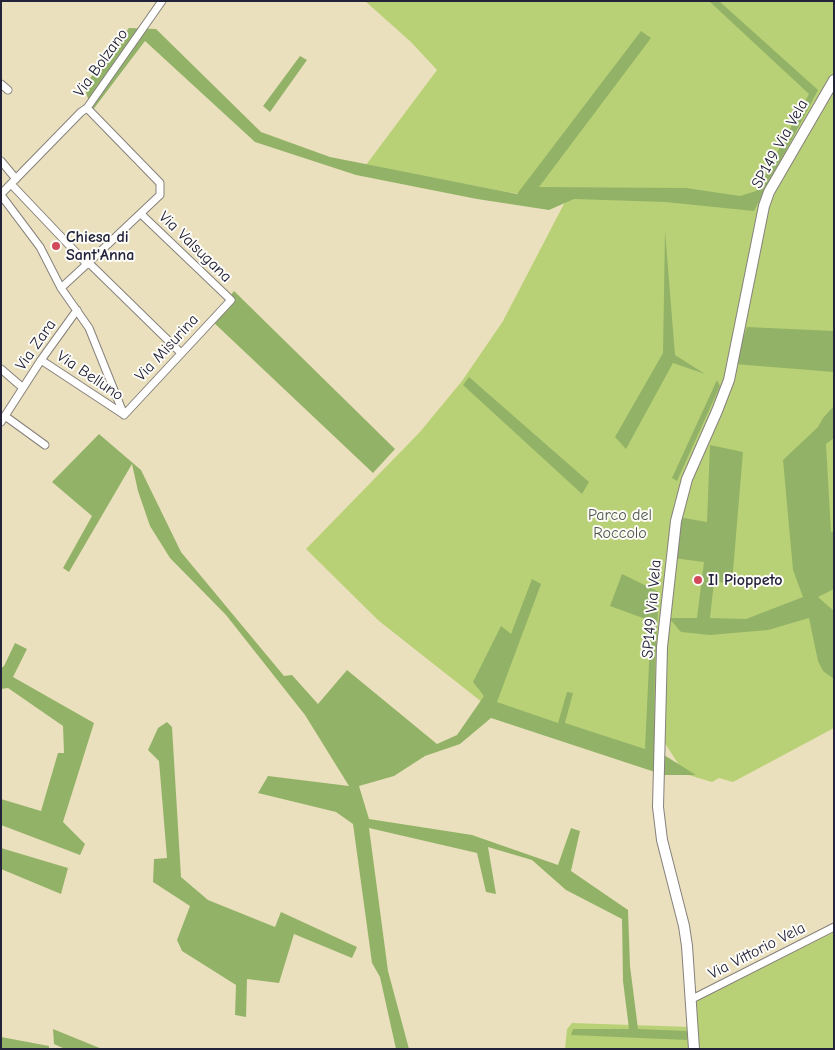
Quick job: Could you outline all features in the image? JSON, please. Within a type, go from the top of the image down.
[{"type":"street","name":"Via Bolzano","points":[[1,194],[87,108],[162,1]]},
{"type":"street","name":"SP149 Via Vela","points":[[694,1049],[692,999],[686,936],[662,840],[658,807],[663,638],[676,521],[687,478],[718,411],[729,380],[764,206],[770,192],[834,80]]},
{"type":"street","points":[[1,84],[8,90]]},
{"type":"street","points":[[61,288],[160,195],[160,184],[87,108]]},
{"type":"street","points":[[1,161],[13,182],[87,264],[91,265],[181,353]]},
{"type":"street","points":[[1,194],[40,246],[61,288],[89,328],[100,351],[124,415]]},
{"type":"street","name":"Via Valsugana","points":[[141,214],[231,300]]},
{"type":"street","name":"Via Misurina","points":[[124,415],[231,300]]},
{"type":"street","name":"Via Zara","points":[[3,419],[41,360],[77,310]]},
{"type":"street","name":"Via Belluno","points":[[41,360],[124,415]]},
{"type":"street","points":[[1,369],[23,388]]},
{"type":"street","points":[[3,419],[45,445]]},
{"type":"street","name":"Via Vittorio Vela","points":[[692,999],[834,927]]},
{"type":"green space","name":"Parco del Roccolo","points":[[365,1],[834,1],[834,728],[733,782],[719,778],[712,782],[685,774],[664,742],[646,755],[492,710],[379,621],[306,549],[419,433],[462,381],[503,321],[567,198],[556,199],[507,192],[366,165],[437,70],[411,42]]},
{"type":"green space","points":[[709,1],[719,1],[818,90],[754,211],[665,202],[574,199],[549,210],[477,199],[356,175],[255,142],[145,41],[92,111],[84,86],[129,28],[156,29],[261,132],[330,157],[517,194],[641,31],[651,38],[539,187],[686,188],[740,196],[756,191],[809,94]]},
{"type":"green space","points":[[300,56],[307,60],[270,112],[263,106]]},
{"type":"green space","points":[[665,231],[675,355],[705,374],[673,363],[626,449],[615,437],[663,353]]},
{"type":"green space","points":[[234,291],[395,449],[373,473],[211,320]]},
{"type":"green space","points":[[747,327],[834,331],[834,372],[734,364]]},
{"type":"green space","points":[[469,377],[589,482],[582,494],[463,385]]},
{"type":"green space","points":[[717,380],[720,386],[677,481],[672,478]]},
{"type":"green space","points":[[834,406],[834,438],[826,444],[831,532],[834,531],[834,589],[818,597],[834,611],[834,679],[823,671],[818,661],[809,618],[768,630],[710,635],[681,632],[669,618],[697,618],[704,562],[673,558],[678,517],[707,522],[710,445],[743,452],[732,583],[714,582],[710,618],[746,619],[803,597],[793,570],[783,460],[818,427]]},
{"type":"green space","points":[[99,434],[141,470],[181,552],[284,676],[292,675],[318,704],[347,670],[437,744],[457,735],[484,696],[473,682],[501,626],[511,634],[532,579],[541,584],[497,702],[558,723],[567,692],[573,693],[565,723],[645,749],[651,621],[610,606],[622,574],[659,592],[655,665],[654,752],[664,755],[696,775],[664,775],[491,718],[460,744],[425,756],[394,776],[359,786],[369,819],[472,835],[558,865],[571,828],[580,831],[571,871],[628,910],[630,966],[638,1029],[687,1031],[687,1040],[571,1035],[573,1029],[629,1029],[623,981],[622,919],[566,890],[532,860],[488,847],[496,894],[486,892],[477,853],[369,828],[388,971],[409,1049],[396,1049],[380,977],[372,963],[353,824],[336,812],[258,793],[268,776],[349,786],[305,715],[226,615],[170,558],[150,526],[138,491],[132,464],[69,572],[63,568],[92,516],[52,482]]},
{"type":"green space","points":[[15,643],[27,649],[13,677],[94,723],[63,822],[85,844],[80,855],[1,825],[1,799],[41,811],[58,753],[64,753],[63,726],[8,688],[1,689],[1,668],[4,666]]},
{"type":"green space","points":[[167,722],[172,727],[181,877],[208,900],[275,927],[281,912],[357,947],[352,958],[294,934],[279,983],[247,979],[246,1017],[235,1015],[236,985],[182,951],[177,940],[190,906],[153,882],[154,859],[167,858],[159,761],[148,750],[158,728]]},
{"type":"green space","points":[[1,848],[68,868],[61,894],[1,869]]},
{"type":"green space","points":[[834,932],[834,1049],[565,1049],[567,1029],[572,1023],[691,1027],[689,1003]]},
{"type":"green space","points":[[53,1029],[102,1049],[65,1049],[54,1044]]},
{"type":"green space","points":[[1,1037],[49,1046],[49,1049],[1,1049]]},
{"type":"place","name":"Chiesa di Sant'Anna","points":[[56,246]]},
{"type":"place","name":"Il Pioppeto","points":[[698,580]]}]
